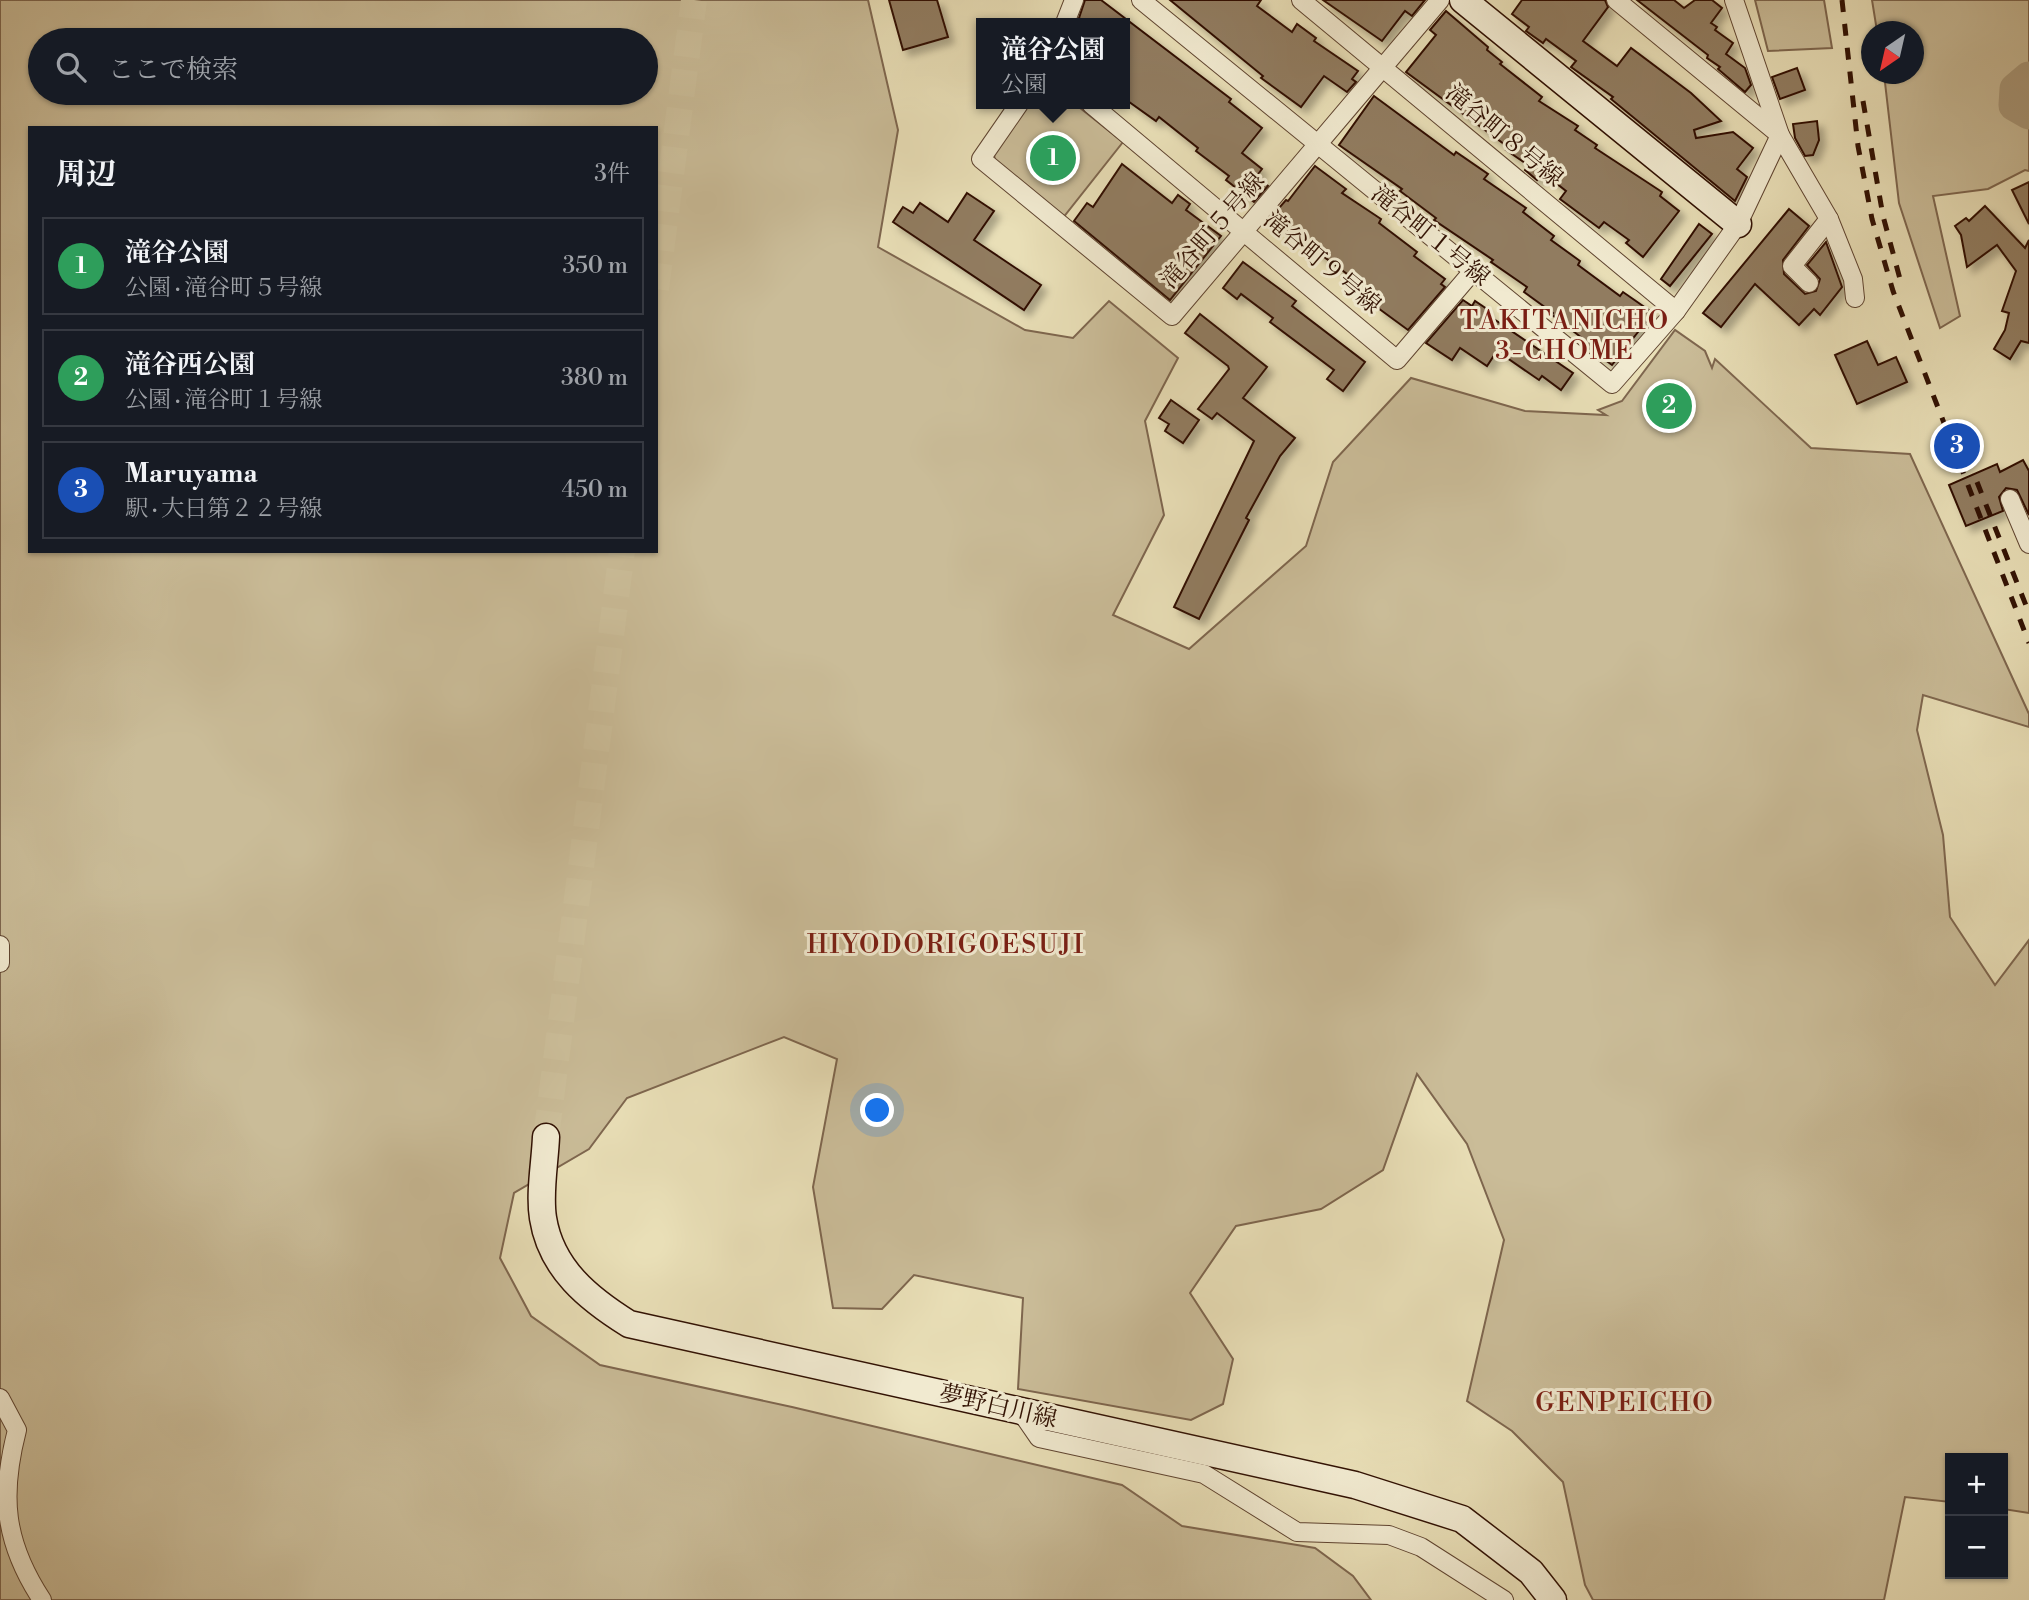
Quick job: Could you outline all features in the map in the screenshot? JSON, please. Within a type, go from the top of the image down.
[{"type":"street","points":[[1067,18],[1074,0]]},
{"type":"street","name":"滝谷町１号線","points":[[1141,0],[1612,384],[1675,311],[1738,224]]},
{"type":"street","name":"滝谷町８号線","points":[[1301,0],[1675,311]]},
{"type":"street","name":"滝谷町５号線","points":[[1016,109],[981,159],[1172,316],[1440,0]]},
{"type":"street","points":[[1463,0],[1738,224],[1780,135]]},
{"type":"street","points":[[1616,0],[1780,135]]},
{"type":"street","points":[[1734,0],[1780,135],[1829,219],[1853,279],[1855,298]]},
{"type":"street","name":"滝谷町９号線","points":[[1097,109],[1397,359],[1473,271]]},
{"type":"street","points":[[1809,283],[1792,266],[1829,219]]},
{"type":"street","points":[[2010,499],[2029,544]]},
{"type":"street","points":[[0,945],[0,963]]},
{"type":"street","name":"夢野白川線","points":[[546,1137],[542,1217],[549,1240],[573,1284],[629,1324],[1354,1485],[1462,1519],[1531,1572],[1553,1600]]},
{"type":"street","points":[[0,1398],[17,1430],[7,1462],[5,1496],[10,1538],[24,1572],[42,1600]]},
{"type":"street","points":[[1021,1412],[1039,1438],[1204,1474],[1297,1532],[1389,1535],[1421,1547],[1504,1600]]},
{"type":"shaded area","points":[[0,0],[868,0],[898,130],[878,247],[1025,330],[1073,338],[1109,301],[1178,358],[1145,421],[1164,515],[1113,615],[1189,649],[1306,546],[1333,462],[1411,378],[1525,411],[1606,415],[1598,410],[1622,401],[1675,330],[1705,351],[1712,368],[1715,359],[1811,448],[1910,454],[2029,714],[2029,727],[1923,695],[1917,730],[1943,835],[1950,917],[1995,985],[2029,940],[2029,1513],[2008,1510],[2008,1453],[1945,1453],[1945,1501],[1905,1497],[1884,1600],[1593,1600],[1585,1585],[1563,1482],[1512,1431],[1467,1401],[1504,1240],[1467,1144],[1417,1074],[1383,1170],[1321,1209],[1236,1226],[1190,1293],[1233,1359],[1223,1404],[1191,1420],[1018,1389],[1023,1298],[914,1275],[882,1309],[833,1308],[813,1187],[837,1059],[784,1037],[627,1098],[589,1149],[514,1193],[500,1258],[531,1316],[600,1365],[1122,1485],[1182,1526],[1315,1548],[1353,1576],[1371,1600],[0,1600]]},
{"type":"shaded area","points":[[1755,0],[1824,0],[1832,48],[1768,51]]},
{"type":"shaded area","points":[[1872,0],[2029,0],[2029,171],[2025,170],[1988,189],[1933,196],[1960,316],[1940,328],[1899,203],[1885,84],[1924,84],[1924,21],[1875,21]]},
{"type":"shaded area","points":[[1022,109],[1081,109],[1123,142],[1062,219],[996,165],[993,150]]},
{"type":"building","points":[[889,0],[937,0],[948,37],[903,50]]},
{"type":"building","points":[[1085,0],[1101,0],[1125,18],[1079,18]]},
{"type":"building","points":[[1170,0],[1261,0],[1257,6],[1292,32],[1297,24],[1316,38],[1314,41],[1358,71],[1352,79],[1356,82],[1347,92],[1324,76],[1301,107],[1261,78],[1263,76]]},
{"type":"building","points":[[1323,0],[1425,0],[1412,16],[1405,11],[1382,41]]},
{"type":"building","points":[[1522,0],[1605,0],[1608,7],[1583,41],[1617,66],[1631,48],[1691,93],[1721,121],[1694,130],[1696,138],[1733,132],[1753,148],[1737,169],[1747,177],[1735,201],[1611,99],[1613,97],[1571,67],[1576,61],[1546,39],[1543,43],[1526,31],[1529,27],[1512,14]]},
{"type":"building","points":[[1637,0],[1674,0],[1684,8],[1695,0],[1712,0],[1722,8],[1711,23],[1717,27],[1715,30],[1733,43],[1726,54],[1745,68],[1751,85],[1745,92],[1707,58],[1708,55]]},
{"type":"building","points":[[1446,11],[1488,47],[1487,50],[1502,62],[1500,64],[1542,97],[1539,101],[1578,126],[1575,130],[1597,145],[1595,148],[1662,192],[1660,196],[1679,211],[1643,257],[1626,243],[1629,240],[1604,222],[1599,228],[1560,199],[1566,191],[1543,173],[1537,180],[1525,170],[1528,165],[1506,150],[1508,147],[1406,72],[1436,35],[1430,30]]},
{"type":"building","points":[[1130,22],[1231,99],[1229,102],[1262,128],[1242,153],[1262,169],[1256,177],[1268,186],[1254,202],[1226,180],[1229,176],[1196,151],[1198,148],[1159,117],[1156,121],[1130,103]]},
{"type":"building","points":[[1797,68],[1805,90],[1780,99],[1772,77]]},
{"type":"building","points":[[1374,96],[1454,155],[1456,152],[1488,174],[1484,179],[1526,208],[1523,212],[1554,236],[1551,240],[1580,261],[1578,265],[1620,296],[1623,292],[1653,313],[1612,365],[1583,344],[1586,341],[1552,315],[1553,313],[1524,292],[1527,287],[1434,220],[1436,218],[1400,191],[1402,189],[1339,145]]},
{"type":"building","points":[[1817,121],[1819,140],[1813,155],[1805,156],[1795,138],[1793,124]]},
{"type":"building","points":[[1122,164],[1172,203],[1178,195],[1190,204],[1186,210],[1221,236],[1170,300],[1074,221],[1087,203],[1093,207]]},
{"type":"building","points":[[1315,166],[1346,189],[1342,193],[1381,219],[1379,223],[1417,252],[1414,256],[1445,279],[1441,284],[1445,287],[1408,330],[1378,308],[1380,304],[1363,292],[1366,288],[1274,220],[1272,216],[1288,201]]},
{"type":"building","points":[[2029,182],[2029,224],[2012,190]]},
{"type":"building","points":[[967,193],[994,211],[974,240],[1041,285],[1024,310],[893,222],[903,207],[913,213],[920,203],[948,222]]},
{"type":"building","points":[[1985,206],[2025,248],[2029,240],[2029,343],[2021,341],[2010,359],[1994,349],[2005,330],[2009,313],[2002,311],[2016,271],[1997,245],[1967,267],[1961,235],[1955,226],[1966,218],[1969,221]]},
{"type":"building","points":[[1789,209],[1809,226],[1783,260],[1784,274],[1805,294],[1816,291],[1820,279],[1807,265],[1826,242],[1842,287],[1820,315],[1814,309],[1799,325],[1755,284],[1721,327],[1703,313]]},
{"type":"building","points":[[1699,224],[1712,234],[1670,286],[1661,279]]},
{"type":"building","points":[[1243,262],[1296,301],[1292,306],[1365,362],[1343,391],[1327,379],[1334,370],[1270,322],[1273,318],[1241,294],[1237,299],[1223,288]]},
{"type":"building","points":[[1463,300],[1472,306],[1475,301],[1487,309],[1485,313],[1573,373],[1561,390],[1542,376],[1539,380],[1497,351],[1487,366],[1460,348],[1452,360],[1426,343]]},
{"type":"building","points":[[1200,314],[1267,367],[1243,398],[1295,438],[1280,456],[1246,518],[1249,520],[1199,619],[1174,607],[1254,441],[1217,413],[1212,419],[1198,409],[1229,369],[1185,333]]},
{"type":"building","points":[[1867,341],[1878,365],[1896,357],[1907,382],[1857,404],[1835,355]]},
{"type":"building","points":[[1171,400],[1199,420],[1183,443],[1165,431],[1169,424],[1159,418]]},
{"type":"building","points":[[2023,460],[2029,471],[2029,515],[2017,490],[2006,488],[1999,497],[2003,511],[1966,526],[1949,485],[1997,464],[2000,472]]},
{"type":"waterway","points":[[2029,78],[2016,89],[2015,105],[2029,113]]},
{"type":"tunnel","points":[[658,274],[694,0]]},
{"type":"tunnel","points":[[546,1137],[622,553]]},
{"type":"railway","points":[[1842,0],[1858,146],[1872,219],[1893,291],[2029,643]]},
{"type":"railway","points":[[1863,101],[1883,216],[1900,279]]},
{"type":"railway","points":[[1977,482],[2029,613]]},
{"type":"place","name":"滝谷公園","points":[[1053,158]]},
{"type":"place","name":"滝谷西公園","points":[[1669,406]]},
{"type":"place","name":"Maruyama","points":[[1957,446]]},
{"type":"district","name":"TAKITANICHO 3-CHOME","points":[[1565,336]]},
{"type":"district","name":"HIYODORIGOESUJI","points":[[946,945]]},
{"type":"district","name":"GENPEICHO","points":[[1625,1403]]}]
